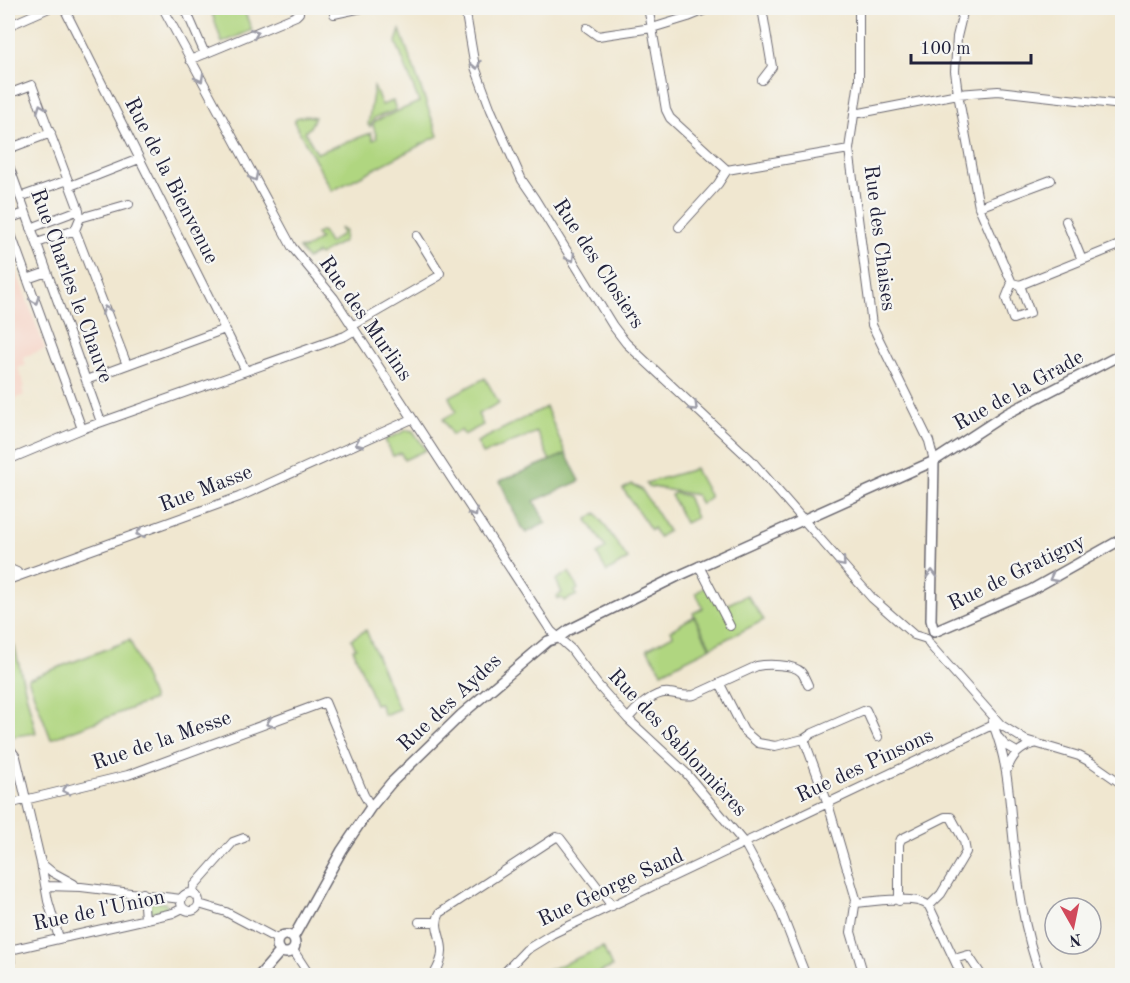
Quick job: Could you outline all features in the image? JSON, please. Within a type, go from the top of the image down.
[{"type":"street","points":[[8,26],[49,8]]},
{"type":"street","name":"Rue de la Bienvenue","points":[[64,8],[246,371]]},
{"type":"street","name":"Rue des Murlins","points":[[163,8],[292,247],[334,298],[550,630],[558,638]]},
{"type":"street","points":[[185,8],[205,54]]},
{"type":"street","points":[[190,60],[296,16],[299,8]]},
{"type":"street","points":[[334,14],[362,8]]},
{"type":"street","name":"Rue des Closiers","points":[[465,8],[475,67],[522,180],[626,344],[751,460],[872,598],[914,635],[930,635]]},
{"type":"street","points":[[648,8],[666,110],[670,118],[727,170]]},
{"type":"street","points":[[587,28],[598,36],[652,28],[710,8]]},
{"type":"street","points":[[762,8],[772,67],[762,80]]},
{"type":"street","name":"Rue des Chaises","points":[[859,8],[859,81],[849,149],[872,325],[929,441],[934,460]]},
{"type":"street","points":[[964,8],[957,37],[955,71],[979,207],[1016,284],[1122,244]]},
{"type":"street","points":[[8,94],[32,85],[80,214],[75,230],[127,364]]},
{"type":"street","points":[[854,112],[860,113],[958,94],[998,91],[1122,105]]},
{"type":"street","points":[[8,149],[51,133]]},
{"type":"street","points":[[679,227],[718,184],[727,170],[849,149]]},
{"type":"street","points":[[20,197],[139,159]]},
{"type":"street","name":"Rue Charles le Chauve","points":[[8,163],[101,422]]},
{"type":"street","points":[[979,207],[1051,180]]},
{"type":"street","points":[[31,228],[80,214],[129,204]]},
{"type":"street","points":[[8,219],[26,213]]},
{"type":"street","points":[[1066,221],[1082,260]]},
{"type":"street","name":"Rue Charles le Chauve","points":[[8,226],[82,429]]},
{"type":"street","points":[[37,243],[75,230]]},
{"type":"street","points":[[8,460],[101,422],[345,336],[353,328],[439,276],[440,273],[417,236]]},
{"type":"street","points":[[27,279],[47,272]]},
{"type":"street","points":[[86,380],[225,329]]},
{"type":"street","name":"Rue de la Grade","points":[[804,519],[934,460],[1006,414],[1122,354]]},
{"type":"street","name":"Rue Masse","points":[[8,580],[239,497],[412,419]]},
{"type":"street","points":[[934,460],[930,645],[989,712],[998,726],[1025,740],[1067,752],[1092,763],[1122,784]]},
{"type":"street","name":"Rue des Aydes","points":[[293,938],[342,850],[371,807],[401,772],[461,715],[548,641],[699,566],[804,519]]},
{"type":"street","name":"Rue de Gratigny","points":[[930,635],[1031,590],[1122,539]]},
{"type":"street","points":[[699,566],[730,626]]},
{"type":"street","points":[[8,568],[16,572],[18,576]]},
{"type":"street","name":"Rue des Sablonnières","points":[[558,638],[571,650],[628,719],[686,773],[745,844],[779,908],[806,975]]},
{"type":"street","points":[[628,719],[656,696],[670,693],[686,696],[720,684],[757,666],[767,664],[796,668],[802,672],[808,685]]},
{"type":"street","points":[[720,684],[744,731],[758,743],[775,747],[804,739],[866,710],[878,737]]},
{"type":"street","name":"Rue de la Messe","points":[[8,804],[128,775],[325,702],[371,807]]},
{"type":"street","points":[[998,726],[998,737],[1007,770],[1020,891],[1041,975]]},
{"type":"street","name":"Rue des Pinsons","points":[[745,844],[988,727],[998,726]]},
{"type":"street","points":[[998,737],[1005,745],[1017,752]]},
{"type":"street","points":[[804,739],[828,804],[856,903],[851,932],[864,975]]},
{"type":"street","points":[[1007,770],[1010,760],[1017,752],[1028,746],[1042,744]]},
{"type":"street","points":[[8,749],[16,757],[48,902],[59,938]]},
{"type":"street","points":[[899,901],[899,844],[901,840],[951,817],[964,841],[966,852],[941,894],[929,906]]},
{"type":"street","points":[[434,975],[440,963],[442,951],[436,922],[440,913],[556,837],[560,838],[612,906]]},
{"type":"street","points":[[194,894],[194,886],[233,842],[244,838]]},
{"type":"street","name":"Rue George Sand","points":[[501,975],[516,959],[538,942],[745,844]]},
{"type":"street","points":[[41,863],[60,878],[81,887]]},
{"type":"street","points":[[46,886],[81,887],[181,899]]},
{"type":"street","points":[[143,893],[145,919]]},
{"type":"street","points":[[181,899],[187,893],[194,894],[199,899],[199,904]]},
{"type":"street","points":[[181,899],[183,908],[193,910],[199,904]]},
{"type":"street","points":[[856,903],[899,901],[922,902],[929,906],[962,975]]},
{"type":"street","points":[[199,904],[226,912],[277,939]]},
{"type":"street","name":"Rue de l'Union","points":[[11,975],[10,951],[19,947],[179,912],[183,908]]},
{"type":"street","points":[[419,922],[436,922]]},
{"type":"street","points":[[285,935],[293,938],[295,944],[293,950],[287,954],[280,952],[276,945],[277,939],[285,935]]},
{"type":"street","points":[[293,950],[310,975]]},
{"type":"street","points":[[260,975],[280,952]]},
{"type":"street","points":[[954,959],[968,955],[982,975]]},
{"type":"shaded area","points":[[14,265],[45,349],[23,357],[26,365],[18,368],[25,387],[22,388],[24,395],[8,402],[8,268]]},
{"type":"green space","points":[[212,8],[243,8],[252,30],[222,43]]},
{"type":"green space","points":[[400,30],[438,136],[332,191],[294,122],[296,118],[315,117],[305,132],[317,153],[371,133],[373,140],[377,138],[373,125],[375,121],[419,102],[396,42]]},
{"type":"green space","points":[[374,87],[382,105],[393,101],[396,110],[374,118],[370,127],[368,125]]},
{"type":"green space","points":[[340,228],[345,230],[344,241],[319,255],[317,253],[307,259],[299,248],[305,249],[320,239],[316,234],[322,231],[329,243],[342,234]]},
{"type":"green space","points":[[485,378],[499,403],[478,414],[483,425],[464,435],[461,430],[452,435],[443,419],[456,412],[449,397]]},
{"type":"green space","points":[[546,407],[566,454],[550,461],[537,432],[483,454],[477,442]]},
{"type":"green space","points":[[407,430],[413,431],[426,450],[404,460],[401,453],[393,456],[385,440]]},
{"type":"green space","points":[[566,454],[580,481],[534,501],[546,523],[526,533],[500,481]]},
{"type":"green space","points":[[695,469],[710,497],[701,504],[696,495],[647,486],[646,483]]},
{"type":"green space","points":[[632,484],[642,490],[668,531],[659,537],[653,528],[651,530],[623,489]]},
{"type":"green space","points":[[675,493],[687,496],[696,518],[685,523],[671,495]]},
{"type":"green space","points":[[596,513],[628,559],[607,572],[597,554],[606,548],[587,520]]},
{"type":"green space","points":[[569,572],[578,589],[575,591],[577,595],[564,601],[562,598],[558,599],[557,596],[562,593],[556,580]]},
{"type":"green space","points":[[706,586],[714,590],[724,606],[747,595],[764,620],[711,647],[693,613],[703,608],[696,593]]},
{"type":"green space","points":[[694,616],[710,648],[662,672],[647,649],[673,635],[671,630]]},
{"type":"green space","points":[[366,630],[399,709],[384,715],[379,703],[375,704],[353,649],[356,648],[351,639]]},
{"type":"green space","points":[[130,640],[153,700],[51,739],[28,679]]},
{"type":"green space","points":[[14,645],[36,733],[8,737],[8,646]]},
{"type":"green space","points":[[152,902],[165,903],[168,908],[149,913],[148,905]]},
{"type":"green space","points":[[603,947],[612,967],[593,975],[538,975]]}]
